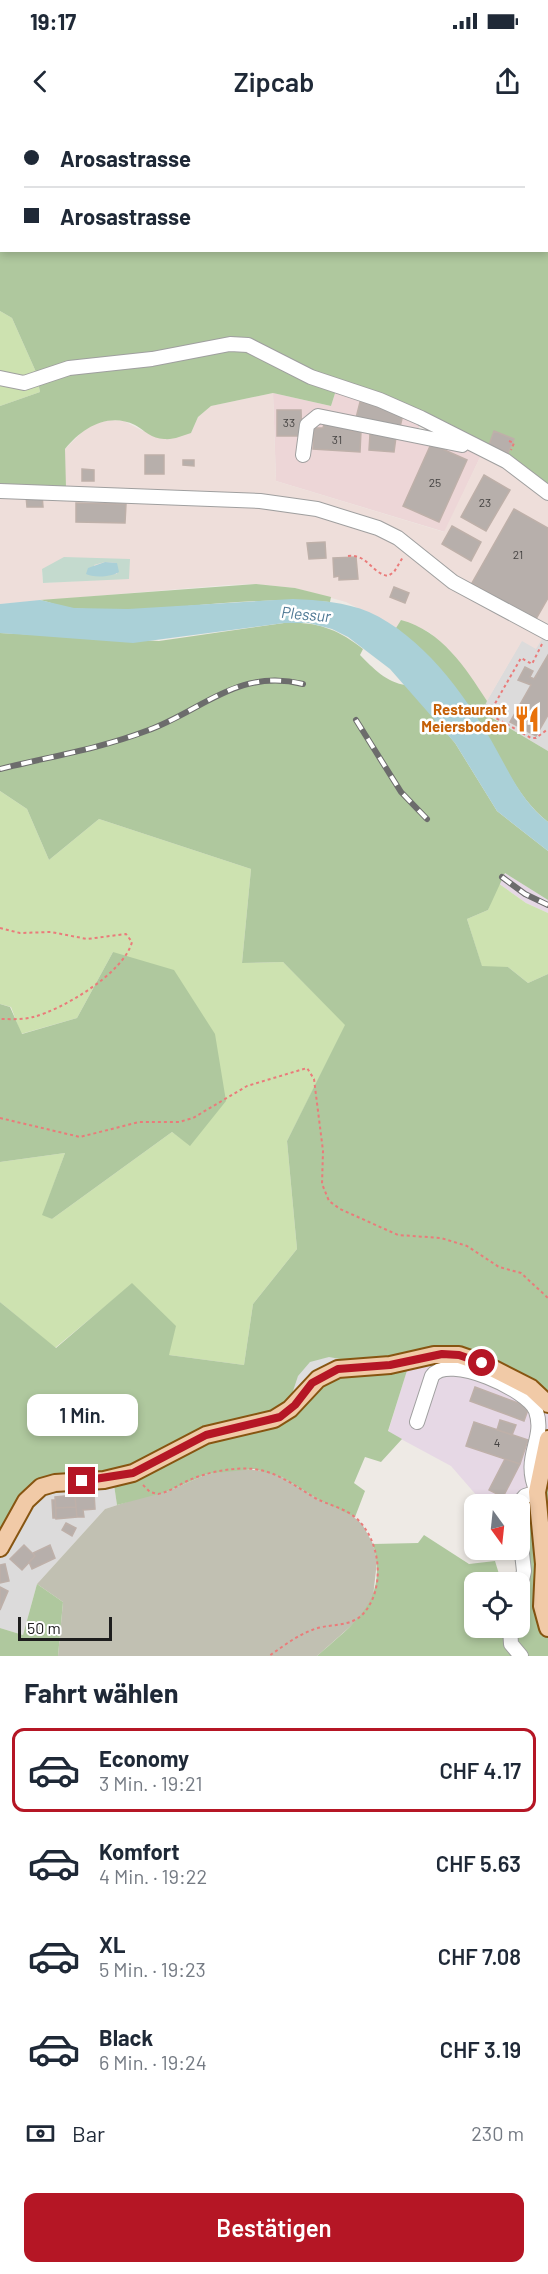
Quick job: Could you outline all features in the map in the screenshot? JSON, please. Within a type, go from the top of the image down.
[{"type":"main road","points":[[0,1548],[26,1501],[42,1487],[55,1483],[104,1480],[133,1473],[206,1435],[280,1417],[295,1405],[312,1383],[338,1369],[390,1365],[434,1355],[459,1355],[474,1359],[531,1388],[548,1404]]},
{"type":"main road","points":[[548,1439],[537,1492],[544,1564],[542,1606],[548,1628]]},
{"type":"street","points":[[0,378],[28,382],[69,368],[152,359],[230,344],[248,345],[310,377],[403,409],[513,465],[548,493]]},
{"type":"street","points":[[303,455],[307,425],[311,419],[318,416],[447,441],[487,452]]},
{"type":"street","points":[[0,491],[293,504],[367,523],[408,547],[453,582],[545,638]]},
{"type":"street","points":[[417,1422],[432,1376],[442,1368],[469,1370],[525,1397],[533,1405],[538,1417],[530,1467],[537,1492],[530,1494]]},
{"type":"street","points":[[510,1638],[510,1644],[521,1656]]},
{"type":"path","points":[[509,441],[514,443]]},
{"type":"path","points":[[348,556],[362,557],[380,573],[388,576],[395,570],[408,547]]},
{"type":"path","points":[[545,638],[532,664],[521,658],[489,714],[531,738],[536,738],[548,729]]},
{"type":"path","points":[[0,928],[20,933],[51,932],[87,939],[126,934],[132,942],[118,963],[92,987],[74,998],[37,1016],[24,1019],[0,1019]]},
{"type":"path","points":[[0,1118],[80,1137],[139,1122],[179,1122],[193,1118],[247,1086],[307,1068],[314,1079],[322,1151],[322,1188],[332,1204],[398,1235],[441,1238],[467,1246],[499,1267],[521,1273],[548,1298]]},
{"type":"path","points":[[133,1473],[147,1490],[158,1494],[196,1477],[218,1471],[243,1469],[265,1472],[282,1477],[319,1500],[349,1513],[362,1524],[374,1544],[377,1561],[375,1587],[366,1610],[351,1622],[327,1625],[306,1632],[269,1656]]},
{"type":"shaded area","points":[[337,387],[421,418],[417,435],[483,451],[445,532],[276,481],[273,393],[331,406]]},
{"type":"shaded area","points":[[273,393],[276,481],[444,532],[483,451],[548,493],[548,629],[536,649],[522,641],[487,701],[452,653],[429,632],[401,620],[396,628],[346,602],[295,588],[256,584],[228,585],[0,604],[0,486],[65,488],[65,449],[94,424],[109,420],[124,421],[143,431],[191,433],[198,417],[211,406]],"holes":[[[42,570],[129,578],[43,583]]]},
{"type":"shaded area","points":[[548,629],[548,751],[481,711],[522,640]]},
{"type":"shaded area","points":[[505,873],[548,900],[548,913],[526,903],[498,883]]},
{"type":"shaded area","points":[[442,1354],[548,1404],[548,1439],[538,1484],[528,1494],[475,1494],[451,1466],[388,1432],[410,1360]]},
{"type":"shaded area","points":[[329,1357],[346,1360],[333,1362],[315,1371],[290,1400],[298,1376],[310,1362]]},
{"type":"shaded area","points":[[242,1469],[265,1471],[282,1477],[319,1500],[349,1513],[362,1524],[373,1544],[377,1561],[373,1597],[361,1617],[317,1656],[58,1656],[63,1602],[37,1584],[105,1509],[154,1493],[166,1492],[207,1474]]},
{"type":"shaded area","points":[[113,1478],[117,1505],[105,1509],[37,1584],[23,1635],[0,1628],[0,1548],[31,1495]]},
{"type":"green space","points":[[0,252],[548,252],[548,493],[513,465],[337,387],[331,406],[273,393],[211,406],[198,417],[191,433],[178,438],[160,439],[125,421],[105,421],[79,435],[65,449],[66,488],[0,486],[0,406],[40,392],[36,372],[12,318],[0,311]]},
{"type":"green space","points":[[0,311],[12,318],[36,372],[40,392],[0,406]]},
{"type":"green space","points":[[64,557],[130,559],[129,579],[43,583],[42,569]],"holes":[[[105,562],[117,563],[117,574],[99,575],[94,565]]]},
{"type":"green space","points":[[256,584],[295,588],[331,597],[330,602],[265,601],[104,610],[67,607],[40,600]]},
{"type":"green space","points":[[401,620],[429,633],[461,663],[487,701],[482,712],[548,751],[548,822],[526,799],[508,773],[485,731],[459,693],[429,659],[396,628]]},
{"type":"green space","points":[[284,623],[316,625],[345,636],[363,649],[360,655],[381,674],[399,684],[406,685],[455,743],[497,811],[548,851],[548,900],[505,873],[488,910],[467,919],[482,966],[508,967],[528,983],[548,974],[548,1404],[474,1359],[410,1361],[388,1431],[402,1439],[381,1462],[365,1457],[354,1483],[365,1491],[355,1517],[319,1500],[282,1477],[254,1469],[207,1474],[166,1492],[117,1505],[113,1478],[48,1485],[0,1548],[0,1302],[56,1348],[132,1283],[176,1326],[169,1355],[244,1365],[253,1304],[297,1249],[287,1141],[345,1025],[283,962],[242,963],[251,869],[99,819],[49,860],[27,809],[0,791],[0,633],[159,641]]},
{"type":"green space","points":[[0,791],[27,809],[49,860],[99,819],[251,869],[242,963],[283,962],[346,1025],[287,1141],[297,1249],[253,1304],[244,1365],[169,1355],[132,1284],[55,1348],[0,1302],[0,1162],[65,1153],[43,1214],[52,1219],[172,1132],[190,1145],[113,952],[77,1018],[21,1034],[11,1007],[0,1004]]},
{"type":"green space","points":[[498,883],[526,903],[548,913],[548,974],[528,983],[508,967],[482,967],[467,919],[488,910]]},
{"type":"green space","points":[[113,952],[174,970],[215,1034],[226,1101],[190,1146],[172,1132],[52,1219],[42,1215],[65,1153],[0,1162],[0,1004],[10,1007],[22,1034],[77,1018]]},
{"type":"green space","points":[[548,1439],[548,1656],[317,1656],[355,1621],[372,1596],[377,1564],[373,1544],[418,1543],[424,1535],[469,1564],[495,1561],[498,1572],[464,1572],[464,1638],[530,1638],[530,1572],[519,1572],[519,1560],[530,1560],[530,1494],[526,1494]]},
{"type":"green space","points":[[37,1584],[63,1602],[58,1656],[0,1656],[0,1628],[23,1635]]},
{"type":"water","points":[[105,562],[117,563],[119,572],[102,576],[86,574],[88,568]]},
{"type":"water","name":"Plessur","points":[[293,599],[332,602],[369,612],[388,622],[424,650],[468,703],[522,795],[548,822],[548,851],[497,811],[455,743],[390,669],[348,637],[332,629],[309,623],[284,623],[133,643],[0,633],[0,604],[40,600],[74,608],[128,609]]},
{"type":"building","points":[[360,402],[391,407],[403,414],[400,427],[356,418]]},
{"type":"building","points":[[277,410],[301,410],[302,436],[277,436]]},
{"type":"building","points":[[324,424],[351,426],[351,431],[361,431],[360,452],[313,449],[314,428],[323,428]]},
{"type":"building","points":[[494,431],[514,439],[508,453],[489,445]]},
{"type":"building","points":[[370,434],[396,437],[394,452],[369,450]]},
{"type":"building","points":[[431,444],[467,460],[439,522],[403,506]]},
{"type":"building","points":[[145,455],[164,455],[164,474],[145,474]]},
{"type":"building","points":[[183,460],[194,460],[194,466],[183,465]]},
{"type":"building","points":[[82,469],[94,470],[94,481],[82,481]]},
{"type":"building","points":[[484,475],[510,490],[486,531],[461,517]]},
{"type":"building","points":[[42,495],[43,507],[27,507],[26,496]]},
{"type":"building","points":[[76,503],[126,504],[125,523],[76,522]]},
{"type":"building","points":[[514,509],[548,528],[548,598],[536,619],[472,583]]},
{"type":"building","points":[[452,526],[481,542],[471,561],[442,544]]},
{"type":"building","points":[[325,542],[326,558],[309,559],[307,543]]},
{"type":"building","points":[[356,557],[358,579],[339,580],[339,576],[334,577],[333,558]]},
{"type":"building","points":[[394,587],[409,593],[405,603],[390,597]]},
{"type":"building","points":[[548,655],[548,715],[536,736],[510,722],[531,685],[518,680],[525,667],[533,671],[530,677],[534,679]]},
{"type":"building","points":[[475,1387],[529,1407],[524,1421],[470,1401]]},
{"type":"building","points":[[500,1420],[516,1425],[512,1435],[497,1430]]},
{"type":"building","points":[[474,1422],[528,1440],[520,1464],[466,1446]]},
{"type":"building","points":[[505,1459],[520,1464],[505,1494],[497,1494],[489,1490]]},
{"type":"building","points":[[94,1493],[95,1509],[83,1510],[84,1517],[77,1517],[75,1497]]},
{"type":"building","points":[[75,1495],[76,1507],[56,1508],[55,1497]]},
{"type":"building","points":[[52,1500],[55,1500],[56,1518],[53,1518]]},
{"type":"building","points":[[76,1507],[77,1517],[56,1519],[56,1508]]},
{"type":"building","points":[[66,1523],[76,1528],[72,1536],[62,1530]]},
{"type":"building","points":[[24,1545],[35,1556],[22,1570],[10,1559]]},
{"type":"building","points":[[50,1545],[55,1558],[32,1569],[29,1562],[35,1556],[33,1553]]},
{"type":"building","points":[[5,1564],[9,1581],[0,1583],[0,1565]]},
{"type":"building","points":[[0,1587],[8,1591],[0,1610]]},
{"type":"railway","points":[[0,769],[92,748],[146,731],[239,687],[258,682],[280,681],[303,684]]},
{"type":"railway","points":[[356,720],[401,792],[427,819]]},
{"type":"railway","points":[[502,877],[525,894],[548,905]]},
{"type":"place","name":"Restaurant Meiersboden","points":[[527,719]]},
{"type":"route","points":[[82,1481],[104,1480],[133,1473],[206,1435],[280,1417],[295,1405],[312,1383],[338,1369],[390,1365],[442,1354],[459,1355],[482,1363]]}]
